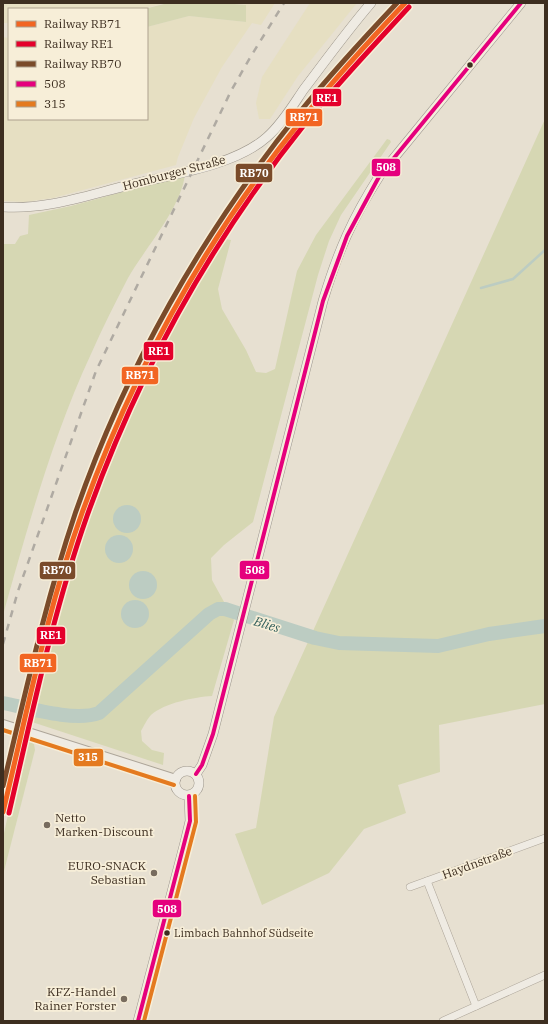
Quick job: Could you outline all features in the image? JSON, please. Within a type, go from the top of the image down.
[{"type":"main road","name":"Homburger Straße","points":[[3,207],[38,207],[64,202],[243,154],[258,145],[278,126],[336,46],[371,3]]},
{"type":"main road","points":[[196,774],[202,765],[208,749],[323,301],[344,238],[380,175],[521,3]]},
{"type":"main road","points":[[184,771],[196,774],[200,782],[199,787],[189,796],[178,791],[175,783],[176,779],[184,771]]},
{"type":"main road","points":[[138,1021],[190,821],[189,796]]},
{"type":"street","points":[[3,724],[176,779]]},
{"type":"street","name":"Haydnstraße","points":[[410,887],[545,838]]},
{"type":"street","points":[[427,882],[476,1006]]},
{"type":"street","points":[[443,1021],[545,975]]},
{"type":"shaded area","points":[[3,3],[165,3],[146,8],[8,8],[8,23],[3,23]]},
{"type":"shaded area","points":[[230,3],[275,3],[261,25],[252,23],[222,67],[194,118],[176,165],[53,198],[25,202],[3,201],[3,37],[8,38],[8,120],[148,120],[148,27],[189,16],[246,22],[246,5]]},
{"type":"shaded area","points":[[310,3],[357,3],[298,76],[270,119],[259,119],[256,103],[262,77]]},
{"type":"shaded area","points":[[127,505],[137,509],[141,519],[137,529],[127,533],[117,529],[113,519],[117,509]]},
{"type":"shaded area","points":[[119,535],[129,539],[133,549],[129,559],[119,563],[109,559],[105,549],[109,539]]},
{"type":"shaded area","points":[[143,571],[153,575],[157,585],[153,595],[143,599],[133,595],[129,585],[133,575]]},
{"type":"shaded area","points":[[135,600],[145,604],[149,614],[145,624],[135,628],[125,624],[121,614],[125,604]]},
{"type":"green space","points":[[168,3],[223,3],[246,5],[246,22],[189,16],[148,27],[148,8]]},
{"type":"green space","points":[[545,119],[545,704],[439,725],[440,772],[398,785],[406,813],[364,829],[329,873],[262,905],[235,834],[256,828],[274,717]]},
{"type":"green space","points":[[387,139],[391,142],[341,215],[329,241],[318,275],[253,522],[224,545],[211,558],[212,580],[234,620],[212,696],[189,699],[172,704],[157,711],[148,718],[141,731],[142,741],[152,750],[164,753],[163,765],[29,721],[57,617],[91,515],[133,407],[170,328],[195,282],[225,239],[231,240],[218,289],[222,309],[246,350],[256,372],[266,373],[275,369],[297,271],[316,235]]},
{"type":"green space","points":[[185,175],[182,188],[169,215],[135,266],[113,306],[77,386],[64,418],[42,483],[3,615],[3,244],[15,244],[20,236],[28,234],[29,215],[71,206]]},
{"type":"green space","points":[[24,740],[34,744],[35,750],[3,875],[3,838]]},
{"type":"waterway","points":[[481,288],[513,279],[545,250]]},
{"type":"waterway","name":"Blies","points":[[3,703],[38,711],[65,715],[77,716],[99,713],[209,614],[218,609],[225,609],[315,638],[339,643],[438,646],[489,634],[545,626]]},
{"type":"railway","points":[[3,644],[18,591],[96,371],[231,91],[284,3]]},
{"type":"rail line","name":"RB70","points":[[3,786],[45,615],[75,514],[95,460],[143,355],[199,254],[264,158],[323,85],[397,3]]},
{"type":"rail line","name":"RB71","points":[[3,812],[38,661],[58,587],[82,513],[102,460],[149,356],[205,257],[269,162],[328,88],[405,3]]},
{"type":"rail line","name":"RE1","points":[[9,813],[53,626],[75,552],[107,463],[154,359],[210,259],[273,165],[320,105],[409,7]]},
{"type":"transit line","name":"508","points":[[196,774],[202,765],[213,734],[323,301],[347,236],[380,175],[521,3]]},
{"type":"transit line","name":"315","points":[[3,730],[174,785]]},
{"type":"transit line","name":"508","points":[[138,1021],[190,821],[189,796]]},
{"type":"transit line","name":"315","points":[[144,1021],[196,822],[195,796]]},
{"type":"place","name":"Netto Marken-Discount","points":[[47,825]]},
{"type":"place","name":"EURO-SNACK Sebastian","points":[[154,873]]},
{"type":"place","name":"Limbach Bahnhof Südseite","points":[[167,933]]},
{"type":"place","name":"KFZ-Handel Rainer Forster","points":[[124,999]]}]
